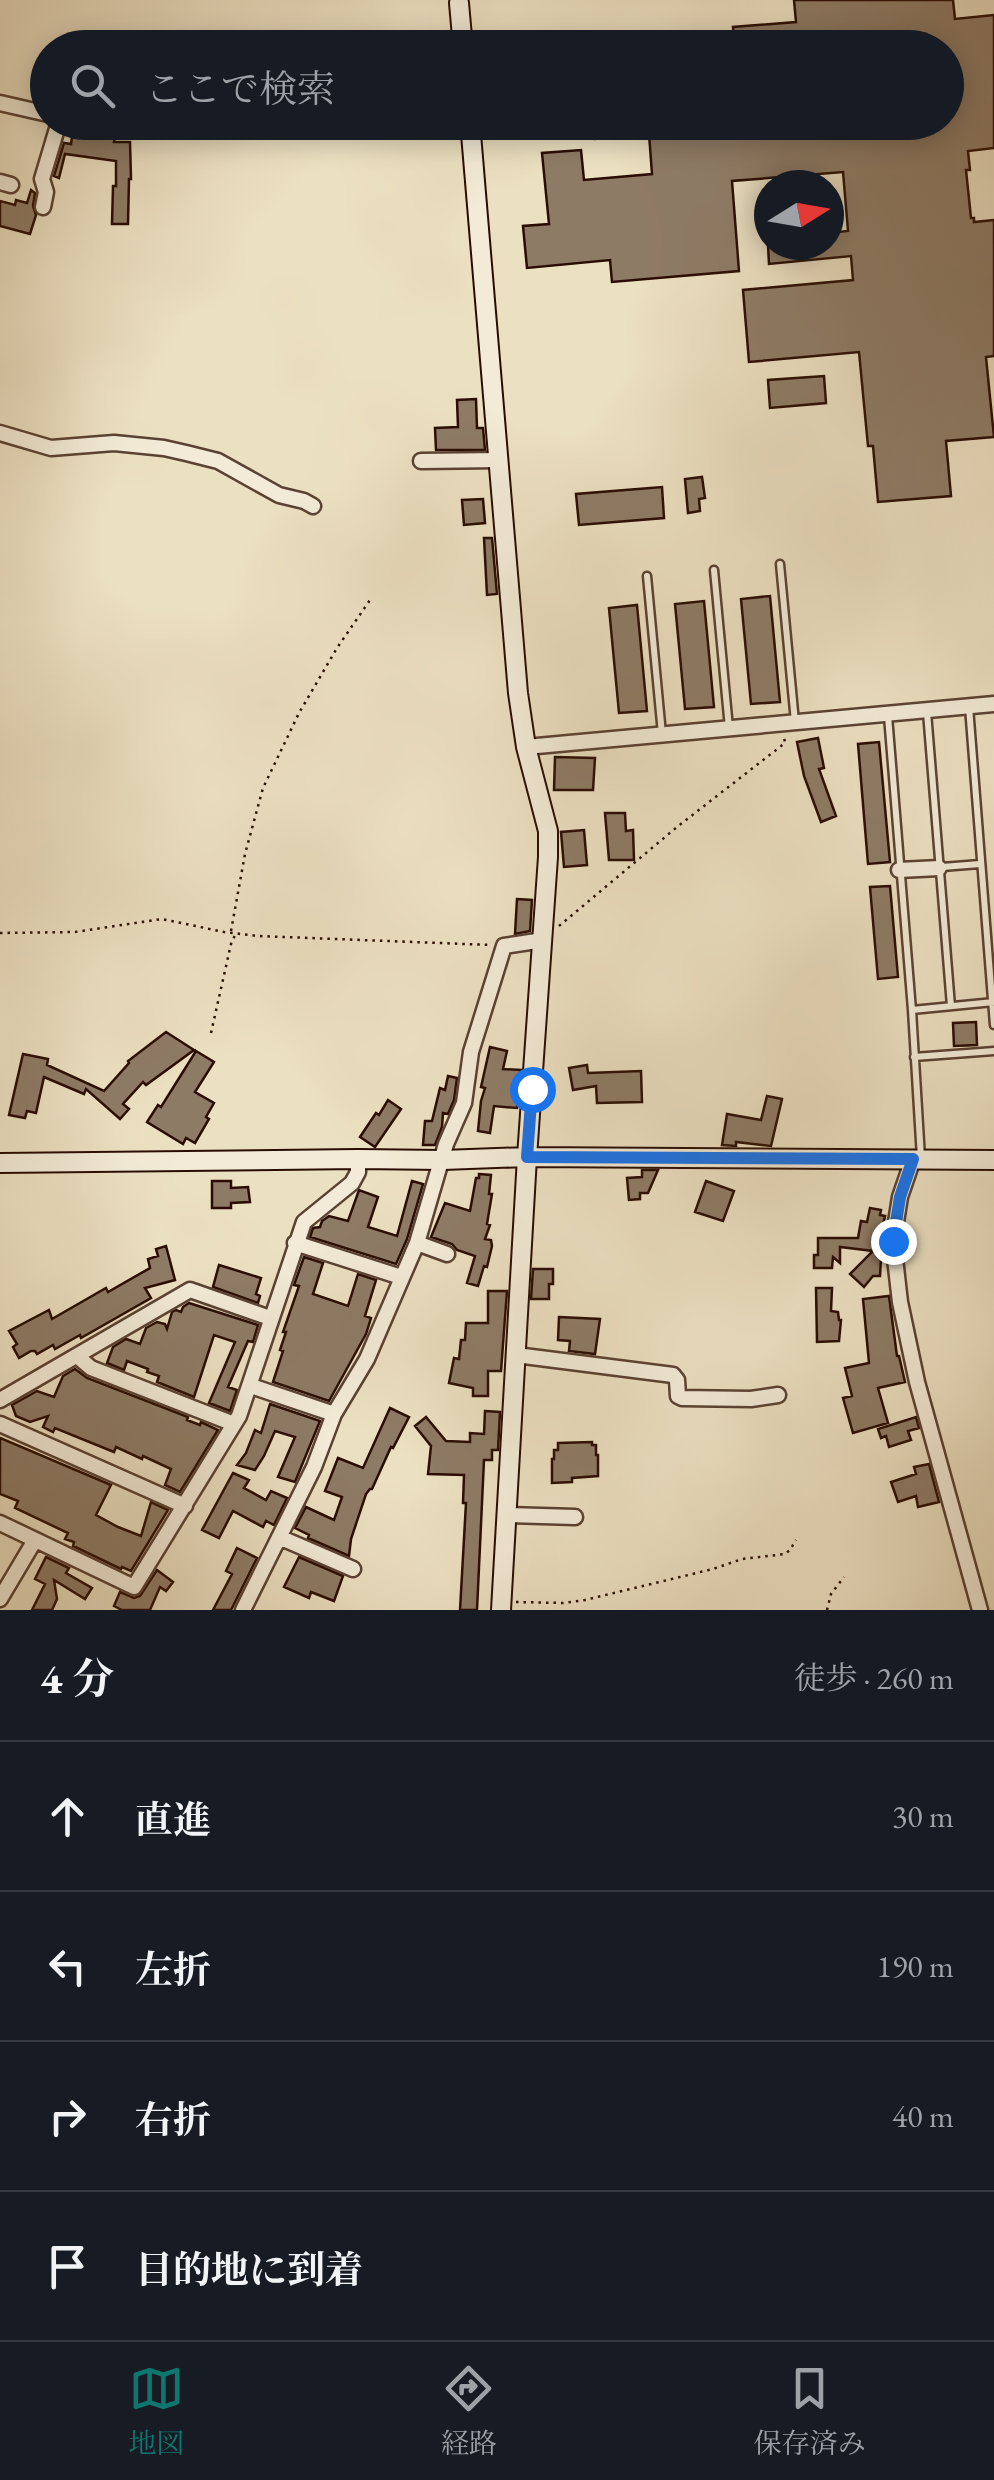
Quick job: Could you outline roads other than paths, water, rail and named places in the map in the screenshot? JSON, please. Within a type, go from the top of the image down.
[{"type":"street","points":[[459,1],[461,30]]},
{"type":"street","points":[[0,103],[30,110]]},
{"type":"street","points":[[43,207],[46,192],[42,179],[54,140]]},
{"type":"street","points":[[472,140],[518,693],[526,747],[548,831],[501,1606]]},
{"type":"street","points":[[0,433],[51,448],[114,443],[176,450],[218,462],[279,495],[314,506]]},
{"type":"street","points":[[422,461],[499,460]]},
{"type":"street","points":[[526,747],[994,704]]},
{"type":"street","points":[[899,870],[938,868]]},
{"type":"street","points":[[243,1610],[314,1468],[334,1414],[367,1359],[417,1243],[446,1144],[464,1103],[471,1052],[504,946],[543,935]]},
{"type":"street","points":[[0,1163],[527,1157],[994,1160]]},
{"type":"street","points":[[0,1523],[134,1587],[234,1424],[251,1386],[304,1222],[352,1183],[358,1172],[358,1159]]},
{"type":"street","points":[[917,1159],[900,1197],[893,1241],[900,1302],[917,1382],[980,1610]]},
{"type":"street","points":[[295,1243],[401,1277]]},
{"type":"street","points":[[417,1243],[447,1254]]},
{"type":"street","points":[[0,1400],[190,1290],[270,1318]]},
{"type":"street","points":[[516,1355],[673,1374],[678,1396],[682,1398],[751,1399],[778,1395]]},
{"type":"street","points":[[78,1356],[91,1368],[234,1424]]},
{"type":"street","points":[[251,1386],[334,1414]]},
{"type":"street","points":[[0,1424],[185,1506]]},
{"type":"street","points":[[506,1515],[576,1518]]},
{"type":"street","points":[[279,1537],[354,1568]]},
{"type":"street","points":[[0,1600],[35,1540]]},
{"type":"lane","points":[[780,564],[789,724]]},
{"type":"lane","points":[[714,570],[729,730]]},
{"type":"lane","points":[[647,576],[662,736]]},
{"type":"lane","points":[[968,707],[994,1025]]},
{"type":"lane","points":[[927,711],[952,1006]]},
{"type":"lane","points":[[888,715],[912,1010],[917,1159]]},
{"type":"lane","points":[[938,868],[980,864]]},
{"type":"lane","points":[[981,876],[994,874]]},
{"type":"lane","points":[[912,1010],[993,1002]]},
{"type":"lane","points":[[914,1058],[994,1051]]}]
